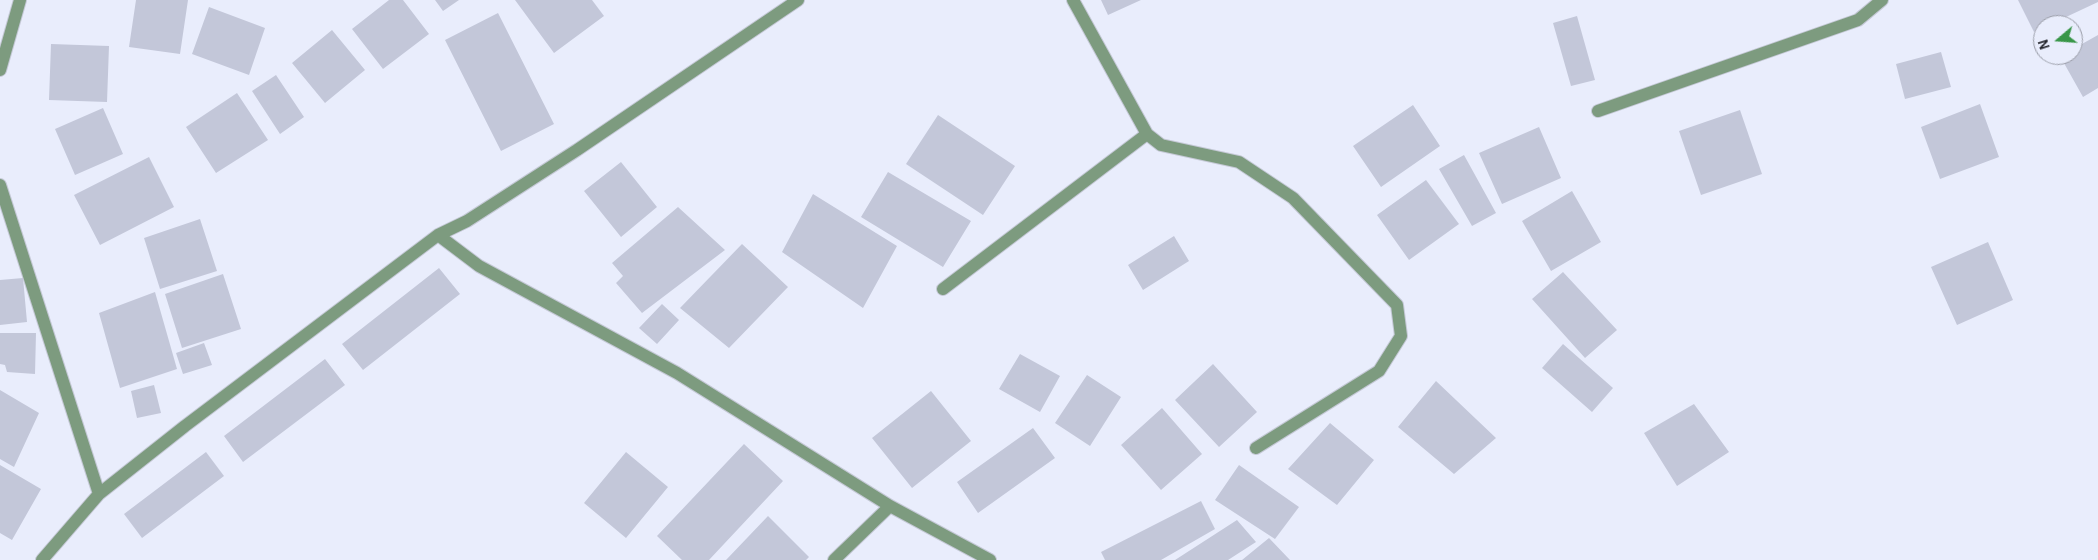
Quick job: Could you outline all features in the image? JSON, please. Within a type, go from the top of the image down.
[{"type":"street","points":[[0,70],[20,0]]},
{"type":"street","points":[[42,560],[100,494],[184,426],[438,235],[467,221],[577,150],[798,0]]},
{"type":"street","points":[[1073,0],[1147,134],[1161,145],[1239,162],[1293,198],[1397,305],[1401,336],[1379,371],[1256,448]]},
{"type":"street","points":[[1598,111],[1858,20],[1882,0]]},
{"type":"street","points":[[943,289],[1147,134]]},
{"type":"street","points":[[0,185],[100,494]]},
{"type":"street","points":[[438,235],[479,266],[677,373],[890,506],[990,560]]},
{"type":"street","points":[[834,560],[890,506]]},
{"type":"building","points":[[136,0],[188,0],[180,54],[129,47]]},
{"type":"building","points":[[389,0],[403,0],[429,34],[383,69],[352,29]]},
{"type":"building","points":[[435,0],[459,0],[443,11]]},
{"type":"building","points":[[515,0],[592,0],[604,16],[554,53]]},
{"type":"building","points":[[1101,0],[1141,0],[1108,15]]},
{"type":"building","points":[[2018,0],[2098,0],[2098,2],[2070,15],[2033,15],[2033,30]]},
{"type":"building","points":[[209,7],[265,28],[249,75],[192,54]]},
{"type":"building","points":[[498,13],[554,124],[501,151],[445,40]]},
{"type":"building","points":[[1577,16],[1595,80],[1571,86],[1553,23]]},
{"type":"building","points":[[332,30],[365,70],[325,103],[292,63]]},
{"type":"building","points":[[2098,35],[2098,88],[2083,97],[2065,65],[2083,65],[2083,43]]},
{"type":"building","points":[[51,44],[109,46],[107,102],[49,100]]},
{"type":"building","points":[[1941,52],[1951,87],[1905,99],[1896,64]]},
{"type":"building","points":[[276,75],[304,117],[280,134],[252,91]]},
{"type":"building","points":[[237,93],[268,140],[216,173],[186,127]]},
{"type":"building","points":[[1980,104],[1999,157],[1940,179],[1921,127]]},
{"type":"building","points":[[1413,105],[1440,146],[1381,187],[1353,146]]},
{"type":"building","points":[[103,108],[123,154],[75,175],[55,129]]},
{"type":"building","points":[[1740,110],[1762,174],[1701,195],[1679,131]]},
{"type":"building","points":[[938,115],[1015,166],[983,215],[906,164]]},
{"type":"building","points":[[1539,127],[1561,178],[1502,204],[1479,153]]},
{"type":"building","points":[[1464,155],[1496,213],[1472,226],[1439,169]]},
{"type":"building","points":[[149,157],[174,207],[100,245],[74,195]]},
{"type":"building","points":[[621,162],[657,207],[621,237],[584,191]]},
{"type":"building","points":[[888,172],[971,221],[943,267],[861,217]]},
{"type":"building","points":[[1426,180],[1459,224],[1409,260],[1377,215]]},
{"type":"building","points":[[1572,191],[1601,242],[1551,271],[1522,221]]},
{"type":"building","points":[[813,194],[897,246],[863,308],[782,252]]},
{"type":"building","points":[[678,207],[725,250],[642,313],[616,283],[623,276],[612,263]]},
{"type":"building","points":[[200,219],[217,271],[160,289],[144,238]]},
{"type":"building","points":[[1174,236],[1189,261],[1143,290],[1128,265]]},
{"type":"building","points":[[1988,242],[2013,300],[1957,325],[1931,267]]},
{"type":"building","points":[[742,244],[788,287],[729,348],[680,308]]},
{"type":"building","points":[[439,268],[460,294],[363,370],[342,344]]},
{"type":"building","points":[[1563,272],[1617,330],[1585,358],[1532,299]]},
{"type":"building","points":[[223,274],[241,329],[182,348],[165,294]]},
{"type":"building","points":[[23,278],[27,322],[0,325],[0,280]]},
{"type":"building","points":[[155,292],[177,369],[120,388],[99,313]]},
{"type":"building","points":[[662,304],[679,320],[657,344],[639,328]]},
{"type":"building","points":[[0,333],[36,333],[35,374],[7,372],[5,365],[0,364]]},
{"type":"building","points":[[204,343],[212,365],[183,374],[176,353]]},
{"type":"building","points":[[1563,344],[1613,388],[1592,412],[1542,368]]},
{"type":"building","points":[[1020,354],[1060,376],[1040,412],[999,389]]},
{"type":"building","points":[[325,359],[345,385],[243,462],[224,436]]},
{"type":"building","points":[[1213,364],[1257,412],[1219,447],[1175,400]]},
{"type":"building","points":[[1087,375],[1121,397],[1090,446],[1055,423]]},
{"type":"building","points":[[1436,381],[1496,438],[1454,474],[1398,427]]},
{"type":"building","points":[[154,385],[161,413],[137,418],[131,391]]},
{"type":"building","points":[[0,390],[39,413],[14,467],[0,459]]},
{"type":"building","points":[[931,391],[971,441],[912,488],[872,438]]},
{"type":"building","points":[[1694,404],[1729,452],[1677,486],[1644,433]]},
{"type":"building","points":[[1162,408],[1202,454],[1161,490],[1121,445]]},
{"type":"building","points":[[1330,423],[1374,460],[1337,505],[1288,469]]},
{"type":"building","points":[[1033,428],[1055,458],[978,513],[957,482]]},
{"type":"building","points":[[744,444],[783,481],[709,560],[682,560],[657,536]]},
{"type":"building","points":[[206,452],[224,476],[142,538],[124,514]]},
{"type":"building","points":[[626,452],[668,487],[626,538],[584,503]]},
{"type":"building","points":[[0,465],[41,489],[12,540],[0,533]]},
{"type":"building","points":[[1239,465],[1299,507],[1275,539],[1215,500]]},
{"type":"building","points":[[1201,501],[1215,529],[1161,560],[1105,560],[1101,552]]},
{"type":"building","points":[[768,516],[809,557],[806,560],[726,560]]},
{"type":"building","points":[[1237,520],[1256,542],[1228,560],[1175,560]]},
{"type":"building","points":[[1269,538],[1290,560],[1242,560]]}]
